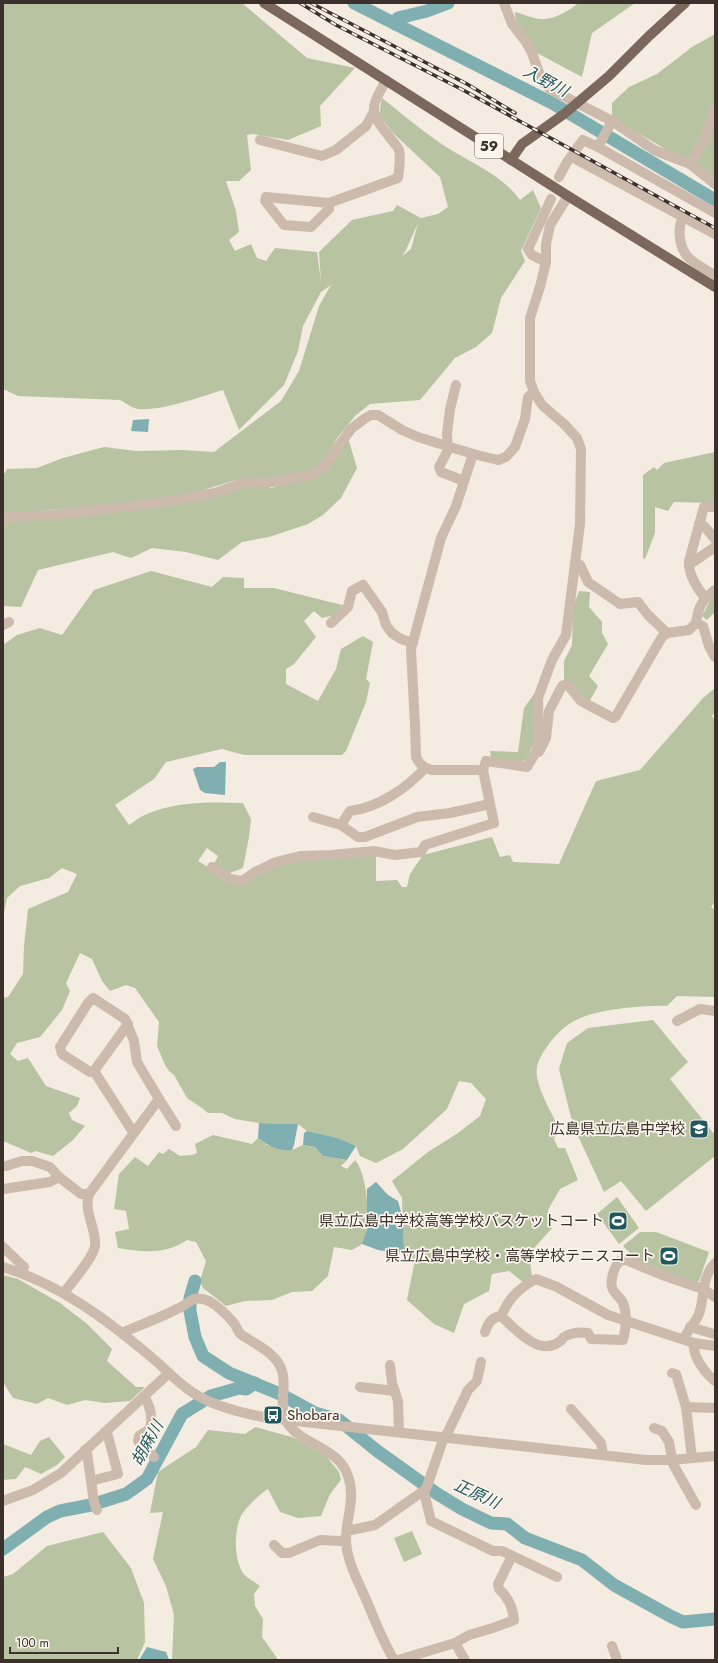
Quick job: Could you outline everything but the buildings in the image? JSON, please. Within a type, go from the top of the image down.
[{"type":"main road","name":"59","points":[[264,3],[568,196],[715,287]]},
{"type":"main road","name":"59","points":[[511,160],[522,144],[564,114],[609,76],[685,3]]},
{"type":"street","points":[[504,3],[512,24],[526,42],[532,53],[542,81],[550,89],[611,123],[654,150],[690,164],[715,184]]},
{"type":"street","points":[[260,140],[322,156],[336,150],[366,126],[373,113],[374,104],[386,80]]},
{"type":"street","points":[[690,164],[705,139],[715,109]]},
{"type":"street","points":[[329,203],[329,209],[311,227],[284,225],[266,201],[266,197],[329,203],[398,178],[400,158],[398,149],[377,123],[373,113]]},
{"type":"street","points":[[599,144],[611,123]]},
{"type":"street","points":[[559,177],[567,162],[583,140],[599,144],[715,213]]},
{"type":"street","points":[[572,157],[715,234]]},
{"type":"street","points":[[212,867],[230,879],[242,881],[255,872],[276,862],[300,856],[374,851],[395,855],[421,852],[425,845],[494,823],[483,770],[486,762],[527,767],[536,752],[539,736],[538,698],[552,660],[566,635],[580,524],[581,449],[577,438],[564,424],[542,405],[534,392],[530,381],[530,318],[546,262],[546,244],[550,225],[568,196]]},
{"type":"street","points":[[546,262],[532,255],[528,249],[551,199]]},
{"type":"street","points":[[683,217],[680,222],[680,236],[685,254],[715,276]]},
{"type":"street","points":[[456,385],[450,409],[447,433],[448,450],[439,467],[441,472],[464,481]]},
{"type":"street","points":[[3,517],[53,515],[157,503],[215,492],[243,483],[272,482],[300,478],[313,474],[324,467],[351,429],[371,415],[378,415],[402,430],[473,454],[498,460],[506,457],[515,447],[525,419],[528,397],[534,392]]},
{"type":"street","points":[[473,454],[456,506],[441,538],[411,649],[416,757],[425,768],[440,771],[483,770]]},
{"type":"street","points":[[705,597],[701,593],[688,568],[704,507],[715,507]]},
{"type":"street","points":[[699,524],[704,526],[715,539]]},
{"type":"street","points":[[689,561],[692,562],[715,547]]},
{"type":"street","points":[[576,564],[580,565],[588,582],[620,604],[638,602],[667,633]]},
{"type":"street","points":[[331,623],[348,606],[352,591],[363,585],[382,612],[386,625],[392,634],[401,639],[412,642]]},
{"type":"street","points":[[536,752],[539,752],[546,738],[549,711],[562,686],[567,684],[581,701],[613,718],[616,716],[662,637],[667,633],[689,630],[696,623],[698,611],[705,597],[715,590]]},
{"type":"street","points":[[696,623],[703,626],[709,646],[715,657]]},
{"type":"street","points":[[341,825],[350,811],[361,809],[389,796],[416,778],[425,768]]},
{"type":"street","points":[[313,817],[341,825],[358,837],[365,837],[417,817],[450,813],[490,804]]},
{"type":"street","points":[[94,1071],[90,1072],[62,1054],[60,1047],[88,1003],[93,998],[119,1014],[128,1024],[134,1041],[137,1062],[176,1126]]},
{"type":"street","points":[[677,1021],[700,1009],[715,1011]]},
{"type":"street","points":[[94,1071],[128,1024]]},
{"type":"street","points":[[94,1071],[133,1132]]},
{"type":"street","points":[[64,1293],[93,1254],[96,1246],[88,1207],[87,1199],[89,1194],[133,1132],[159,1099]]},
{"type":"street","points":[[6,1166],[22,1161],[32,1161],[50,1167],[59,1177],[81,1194],[89,1194]]},
{"type":"street","points":[[3,1189],[50,1182],[59,1177]]},
{"type":"street","points":[[3,1248],[24,1267],[22,1273]]},
{"type":"street","points":[[501,1316],[518,1332],[536,1344],[545,1347],[559,1342],[569,1335],[580,1332],[588,1333],[590,1339],[623,1340],[627,1325],[623,1302],[612,1289],[612,1284],[616,1265],[620,1261],[626,1260],[662,1276],[702,1289],[715,1297]]},
{"type":"street","points":[[684,1338],[698,1316],[702,1289],[709,1272],[715,1263]]},
{"type":"street","points":[[3,1267],[51,1285],[95,1313],[151,1356],[169,1373],[200,1397],[243,1413],[286,1420],[646,1460],[672,1460],[715,1456]]},
{"type":"street","points":[[501,1316],[507,1303],[517,1291],[536,1278],[608,1315],[684,1338],[694,1343],[715,1346]]},
{"type":"street","points":[[124,1335],[126,1331],[200,1298],[209,1301],[225,1314],[235,1325],[240,1334],[272,1355],[278,1362],[282,1370],[284,1381],[283,1412],[286,1420],[298,1434],[326,1450],[344,1468],[348,1476],[352,1496],[346,1539],[352,1565],[380,1632],[394,1660]]},
{"type":"street","points":[[485,1332],[489,1321],[497,1316],[501,1316]]},
{"type":"street","points":[[690,1327],[714,1334]]},
{"type":"street","points":[[694,1343],[693,1350],[700,1364],[715,1381]]},
{"type":"street","points":[[347,1528],[351,1530],[375,1525],[426,1489],[444,1437],[448,1432],[468,1390],[477,1381],[481,1362]]},
{"type":"street","points":[[390,1365],[392,1383],[398,1401],[399,1432]]},
{"type":"street","points":[[672,1372],[676,1374],[686,1407],[692,1458]]},
{"type":"street","points":[[3,1501],[32,1490],[61,1473],[169,1373]]},
{"type":"street","points":[[360,1387],[395,1391]]},
{"type":"street","points":[[144,1396],[149,1404],[152,1422],[150,1430],[139,1436],[138,1441],[154,1458]]},
{"type":"street","points":[[686,1407],[715,1408]]},
{"type":"street","points":[[571,1409],[601,1443],[603,1455]]},
{"type":"street","points":[[654,1428],[662,1431],[669,1442],[672,1460],[696,1505]]},
{"type":"street","points":[[91,1481],[118,1474],[108,1436],[105,1432]]},
{"type":"street","points":[[85,1450],[87,1453],[97,1510]]},
{"type":"street","points":[[422,1492],[425,1496],[431,1521],[493,1551],[502,1551],[557,1577]]},
{"type":"street","points":[[274,1545],[282,1553],[289,1553],[320,1540],[340,1541],[346,1539]]},
{"type":"street","points":[[398,1660],[455,1643],[469,1635],[514,1620],[514,1614],[507,1596],[499,1589],[498,1584],[512,1556]]},
{"type":"street","points":[[455,1643],[465,1660]]},
{"type":"street","points":[[612,1646],[617,1660]]},
{"type":"green space","points":[[3,3],[242,3],[307,58],[355,68],[320,106],[321,126],[288,140],[253,134],[247,135],[251,170],[239,181],[226,181],[236,211],[239,232],[229,240],[235,251],[251,244],[257,258],[266,261],[275,248],[317,252],[321,281],[319,252],[352,220],[393,211],[397,205],[421,218],[438,214],[448,207],[440,177],[394,134],[379,115],[382,98],[450,150],[483,168],[503,182],[520,200],[533,190],[541,208],[521,251],[525,261],[501,298],[492,333],[476,347],[455,358],[420,400],[370,404],[355,416],[338,437],[322,465],[313,472],[271,479],[236,480],[197,492],[157,501],[4,514],[3,476],[7,469],[37,468],[63,458],[104,447],[137,451],[183,450],[214,452],[281,401],[299,371],[319,306],[331,285],[321,292],[303,326],[298,351],[284,385],[239,430],[223,390],[166,407],[143,409],[134,408],[120,400],[18,396],[3,389]],"holes":[[[418,223],[411,249],[402,256]]]},
{"type":"green space","points":[[578,3],[635,3],[592,33],[582,77],[535,52],[516,24],[515,12],[533,18],[544,19],[560,15]]},
{"type":"green space","points":[[715,34],[715,178],[612,118],[612,103],[629,87],[657,74],[692,47]]},
{"type":"green space","points":[[348,438],[357,468],[341,498],[323,515],[308,524],[269,537],[242,542],[218,560],[186,552],[152,548],[131,558],[113,552],[38,570],[21,607],[3,606],[3,521],[243,487],[262,485],[272,488],[285,483],[314,476]]},
{"type":"green space","points":[[715,452],[715,503],[674,502],[668,511],[655,507],[655,533],[645,559],[643,558],[643,475],[654,467],[657,470],[664,463]]},
{"type":"green space","points":[[151,571],[212,587],[223,577],[244,578],[244,588],[274,588],[342,605],[335,615],[322,618],[314,611],[304,621],[316,637],[294,664],[286,669],[286,684],[318,701],[336,669],[341,649],[363,636],[373,642],[366,679],[370,683],[366,702],[346,751],[342,755],[244,755],[222,749],[166,762],[154,779],[115,805],[129,825],[140,817],[170,807],[194,803],[243,803],[251,819],[243,868],[227,874],[214,864],[218,856],[207,848],[198,861],[229,880],[297,858],[376,855],[376,881],[397,880],[402,887],[407,887],[410,874],[423,855],[492,837],[500,857],[510,855],[513,862],[559,864],[596,781],[640,770],[703,698],[715,688],[715,712],[712,716],[715,721],[715,902],[711,907],[715,910],[715,997],[677,996],[667,1006],[624,1008],[589,1015],[580,1018],[562,1029],[546,1048],[537,1065],[538,1083],[558,1127],[554,1139],[558,1148],[565,1148],[578,1180],[560,1189],[548,1210],[552,1228],[529,1254],[532,1277],[524,1283],[509,1271],[492,1274],[489,1291],[464,1304],[454,1333],[434,1324],[407,1300],[415,1260],[404,1254],[402,1198],[392,1181],[428,1152],[458,1133],[480,1116],[486,1099],[471,1083],[459,1081],[447,1109],[403,1149],[376,1163],[360,1156],[356,1146],[338,1138],[307,1131],[298,1124],[259,1123],[235,1119],[222,1113],[208,1113],[187,1098],[174,1075],[165,1065],[157,1046],[159,1022],[135,988],[126,985],[110,991],[102,981],[92,959],[80,953],[66,983],[70,991],[62,1010],[40,1037],[17,1043],[10,1054],[18,1061],[28,1058],[46,1086],[80,1098],[77,1106],[69,1113],[72,1120],[85,1126],[73,1140],[53,1156],[35,1151],[31,1153],[3,1141],[3,998],[8,997],[23,974],[28,909],[68,892],[77,874],[62,868],[49,878],[20,886],[7,898],[3,917],[3,645],[17,635],[40,628],[62,635],[94,590]]},
{"type":"green space","points":[[579,591],[590,592],[589,607],[602,622],[602,633],[608,644],[589,676],[598,686],[589,702],[581,698],[564,679],[564,661],[572,645],[573,608]]},
{"type":"green space","points":[[715,596],[715,612],[707,620],[702,616],[711,599]]},
{"type":"green space","points":[[534,694],[536,696],[536,729],[533,745],[526,760],[515,763],[491,758],[490,751],[518,752],[524,708]]},
{"type":"green space","points":[[653,1020],[688,1062],[670,1079],[715,1135],[715,1156],[646,1211],[621,1181],[604,1192],[573,1125],[559,1069],[567,1043],[588,1028]]},
{"type":"green space","points":[[213,1135],[252,1144],[258,1138],[267,1145],[292,1150],[303,1145],[315,1147],[323,1156],[347,1160],[341,1166],[347,1169],[355,1160],[359,1166],[363,1176],[367,1201],[368,1214],[365,1237],[362,1244],[352,1250],[334,1247],[328,1276],[312,1291],[292,1292],[272,1300],[245,1301],[226,1306],[203,1288],[200,1281],[206,1261],[196,1242],[187,1240],[171,1248],[154,1251],[136,1251],[118,1248],[115,1232],[129,1229],[126,1211],[114,1209],[119,1174],[135,1157],[148,1166],[159,1152],[163,1154],[169,1149],[180,1156],[195,1154],[197,1153],[195,1144]]},
{"type":"green space","name":"県立広島中学校高等学校バスケットコート","points":[[617,1197],[639,1228],[619,1244],[597,1214]]},
{"type":"green space","name":"県立広島中学校・高等学校テニスコート","points":[[640,1232],[656,1232],[709,1252],[699,1281],[694,1283],[632,1259],[629,1252],[623,1246]]},
{"type":"green space","points":[[3,1275],[18,1279],[60,1303],[86,1323],[112,1349],[107,1361],[136,1387],[145,1387],[130,1401],[105,1403],[85,1400],[67,1405],[48,1398],[37,1404],[13,1398],[3,1382]]},
{"type":"green space","points":[[255,1427],[292,1437],[326,1456],[339,1472],[341,1480],[330,1494],[321,1516],[298,1518],[280,1512],[268,1489],[252,1502],[240,1518],[236,1538],[238,1561],[244,1575],[260,1586],[254,1594],[255,1606],[263,1619],[262,1637],[277,1660],[172,1660],[174,1615],[166,1586],[153,1559],[163,1512],[150,1513],[158,1472],[196,1447],[208,1430],[245,1434]]},
{"type":"green space","points":[[49,1437],[65,1457],[57,1465],[41,1474],[25,1467],[16,1479],[3,1480],[3,1444],[31,1455],[40,1441]]},
{"type":"green space","points":[[412,1531],[422,1554],[404,1562],[394,1538]]},
{"type":"green space","points":[[103,1532],[131,1568],[144,1603],[145,1642],[137,1660],[3,1660],[3,1577],[13,1574],[47,1546]]},
{"type":"water","points":[[149,419],[148,432],[131,431],[133,420]]},
{"type":"water","points":[[220,762],[226,762],[225,795],[205,793],[200,790],[193,769],[197,767],[214,767]]},
{"type":"water","points":[[259,1123],[298,1124],[292,1150],[282,1150],[258,1138]]},
{"type":"water","points":[[307,1131],[338,1138],[356,1146],[347,1160],[323,1156],[315,1147],[303,1145],[304,1133]]},
{"type":"water","points":[[376,1182],[388,1195],[398,1201],[403,1219],[404,1254],[378,1250],[362,1244],[367,1230],[367,1189]]},
{"type":"water","points":[[147,1647],[166,1652],[169,1660],[139,1660]]},
{"type":"waterway","name":"入野川","points":[[354,3],[552,103],[715,200]]},
{"type":"waterway","points":[[395,24],[398,18],[427,11],[448,3]]},
{"type":"waterway","name":"正原川","points":[[195,1281],[190,1298],[190,1311],[195,1337],[203,1356],[229,1373],[280,1394],[315,1413],[339,1420],[376,1450],[436,1493],[462,1509],[491,1523],[507,1524],[525,1538],[582,1560],[614,1585],[672,1617],[683,1622],[715,1619]]},
{"type":"waterway","name":"胡麻川","points":[[3,1549],[47,1517],[60,1511],[91,1505],[126,1494],[147,1479],[182,1414],[211,1396],[239,1388],[246,1389],[255,1383]]},
{"type":"railway","points":[[300,3],[336,25],[463,90],[715,228]]},
{"type":"railway","points":[[311,3],[467,84],[515,113]]},
{"type":"place","name":"広島県立広島中学校","points":[[699,1129]]},
{"type":"place","name":"県立広島中学校高等学校バスケットコート","points":[[618,1221]]},
{"type":"place","name":"県立広島中学校・高等学校テニスコート","points":[[669,1256]]},
{"type":"place","name":"Shobara","points":[[273,1415]]}]
